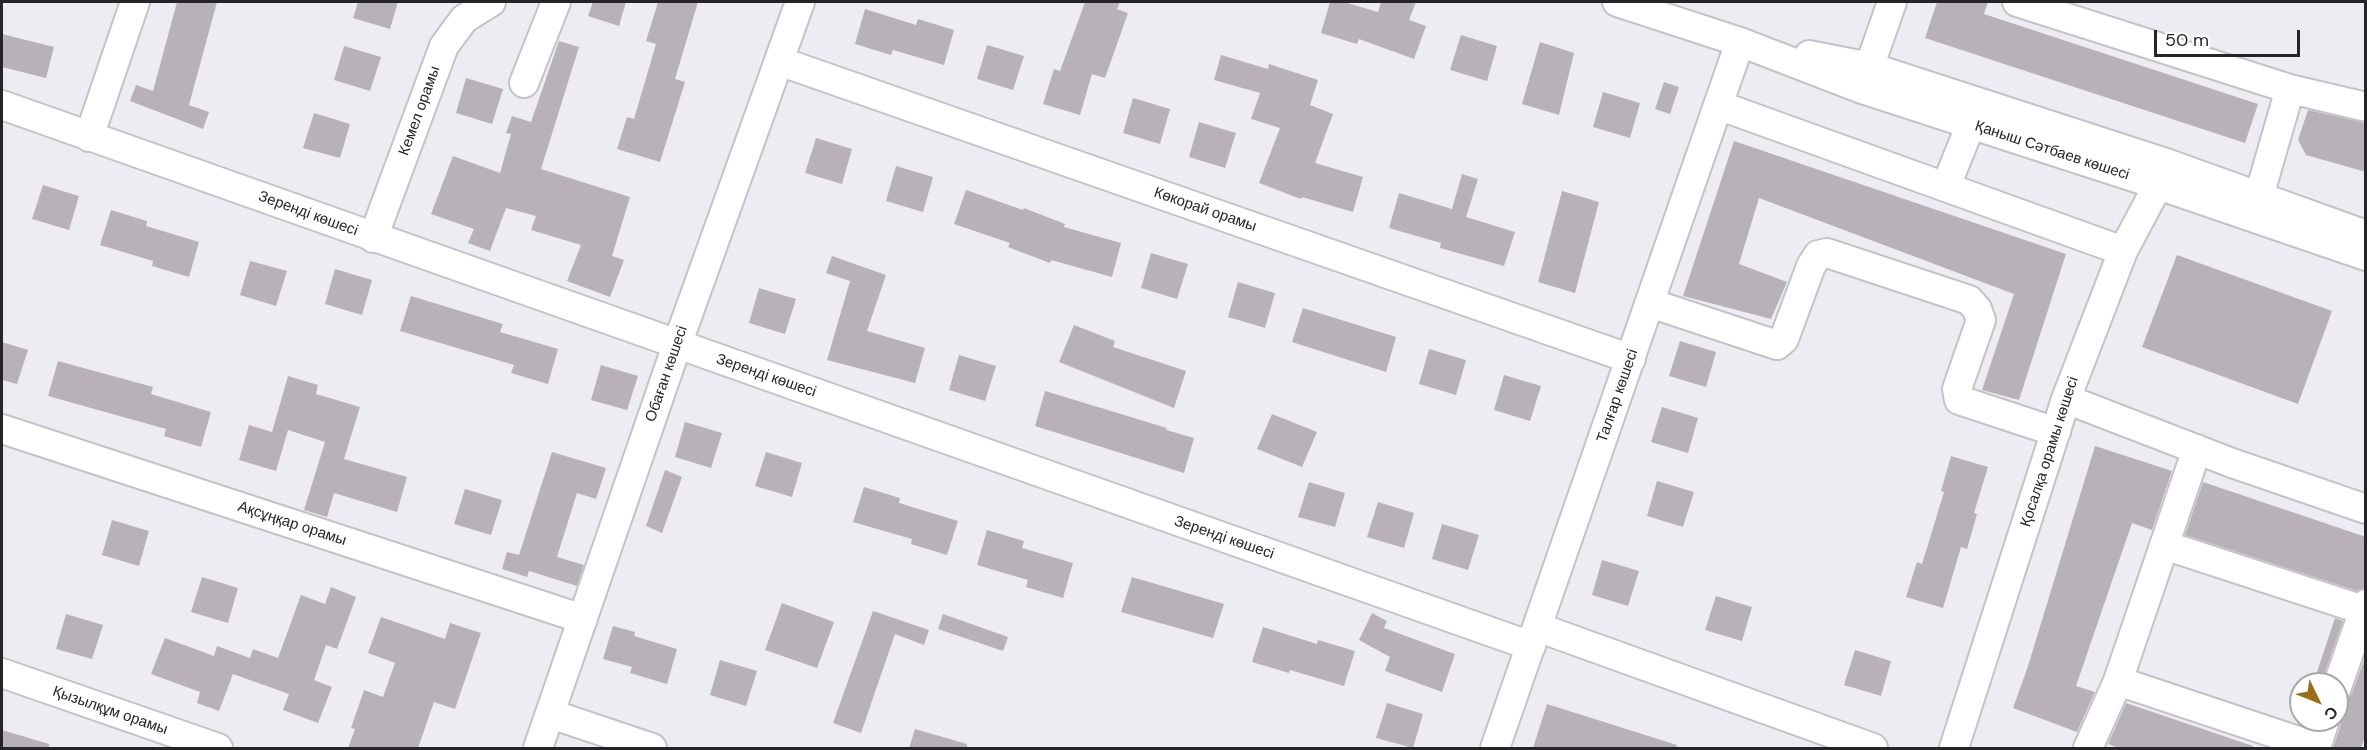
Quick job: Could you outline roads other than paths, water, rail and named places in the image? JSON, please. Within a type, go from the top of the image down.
[{"type":"street","points":[[89,137],[135,2]]},
{"type":"street","name":"Кемел орамы","points":[[373,238],[444,46],[464,19],[491,2]]},
{"type":"street","points":[[524,83],[556,2]]},
{"type":"street","name":"Обаған көшесі","points":[[538,748],[677,345],[800,2]]},
{"type":"street","name":"Қаныш Сәтбаев көшесі","points":[[1617,2],[1740,42],[1866,78],[2162,174],[2366,256]]},
{"type":"street","points":[[1866,78],[1892,2]]},
{"type":"street","points":[[2017,2],[2290,89],[2366,107]]},
{"type":"street","name":"Талғар көшесі","points":[[1495,748],[1740,42]]},
{"type":"street","name":"Көкорай орамы","points":[[779,61],[1630,359]]},
{"type":"street","name":"Қаныш Сәтбаев көшесі","points":[[1866,78],[1971,124],[2162,174],[2259,196],[2366,235]]},
{"type":"street","points":[[2259,196],[2290,89]]},
{"type":"street","name":"Зеренді көшесі","points":[[2,105],[677,345],[1534,637],[1874,748]]},
{"type":"street","points":[[1718,105],[2123,251]]},
{"type":"street","points":[[1946,186],[1971,124]]},
{"type":"street","name":"Қосалқа орамы көшесі","points":[[1954,748],[2066,399],[2123,251],[2162,174]]},
{"type":"street","points":[[1650,303],[1777,345],[1784,339],[1811,266],[1818,255],[1827,253],[1969,300],[1977,309],[1981,320],[1957,388],[1959,400],[2055,432]]},
{"type":"street","points":[[2066,399],[2197,449],[2366,508]]},
{"type":"street","name":"Ақсұңқар орамы","points":[[2,429],[583,619]]},
{"type":"street","points":[[2088,748],[2118,681],[2197,449]]},
{"type":"street","points":[[2164,545],[2364,607],[2342,672]]},
{"type":"street","name":"Қызылқұм орамы","points":[[2,673],[218,748]]},
{"type":"street","points":[[2118,681],[2316,748],[2321,732]]},
{"type":"street","points":[[551,714],[652,748]]}]
